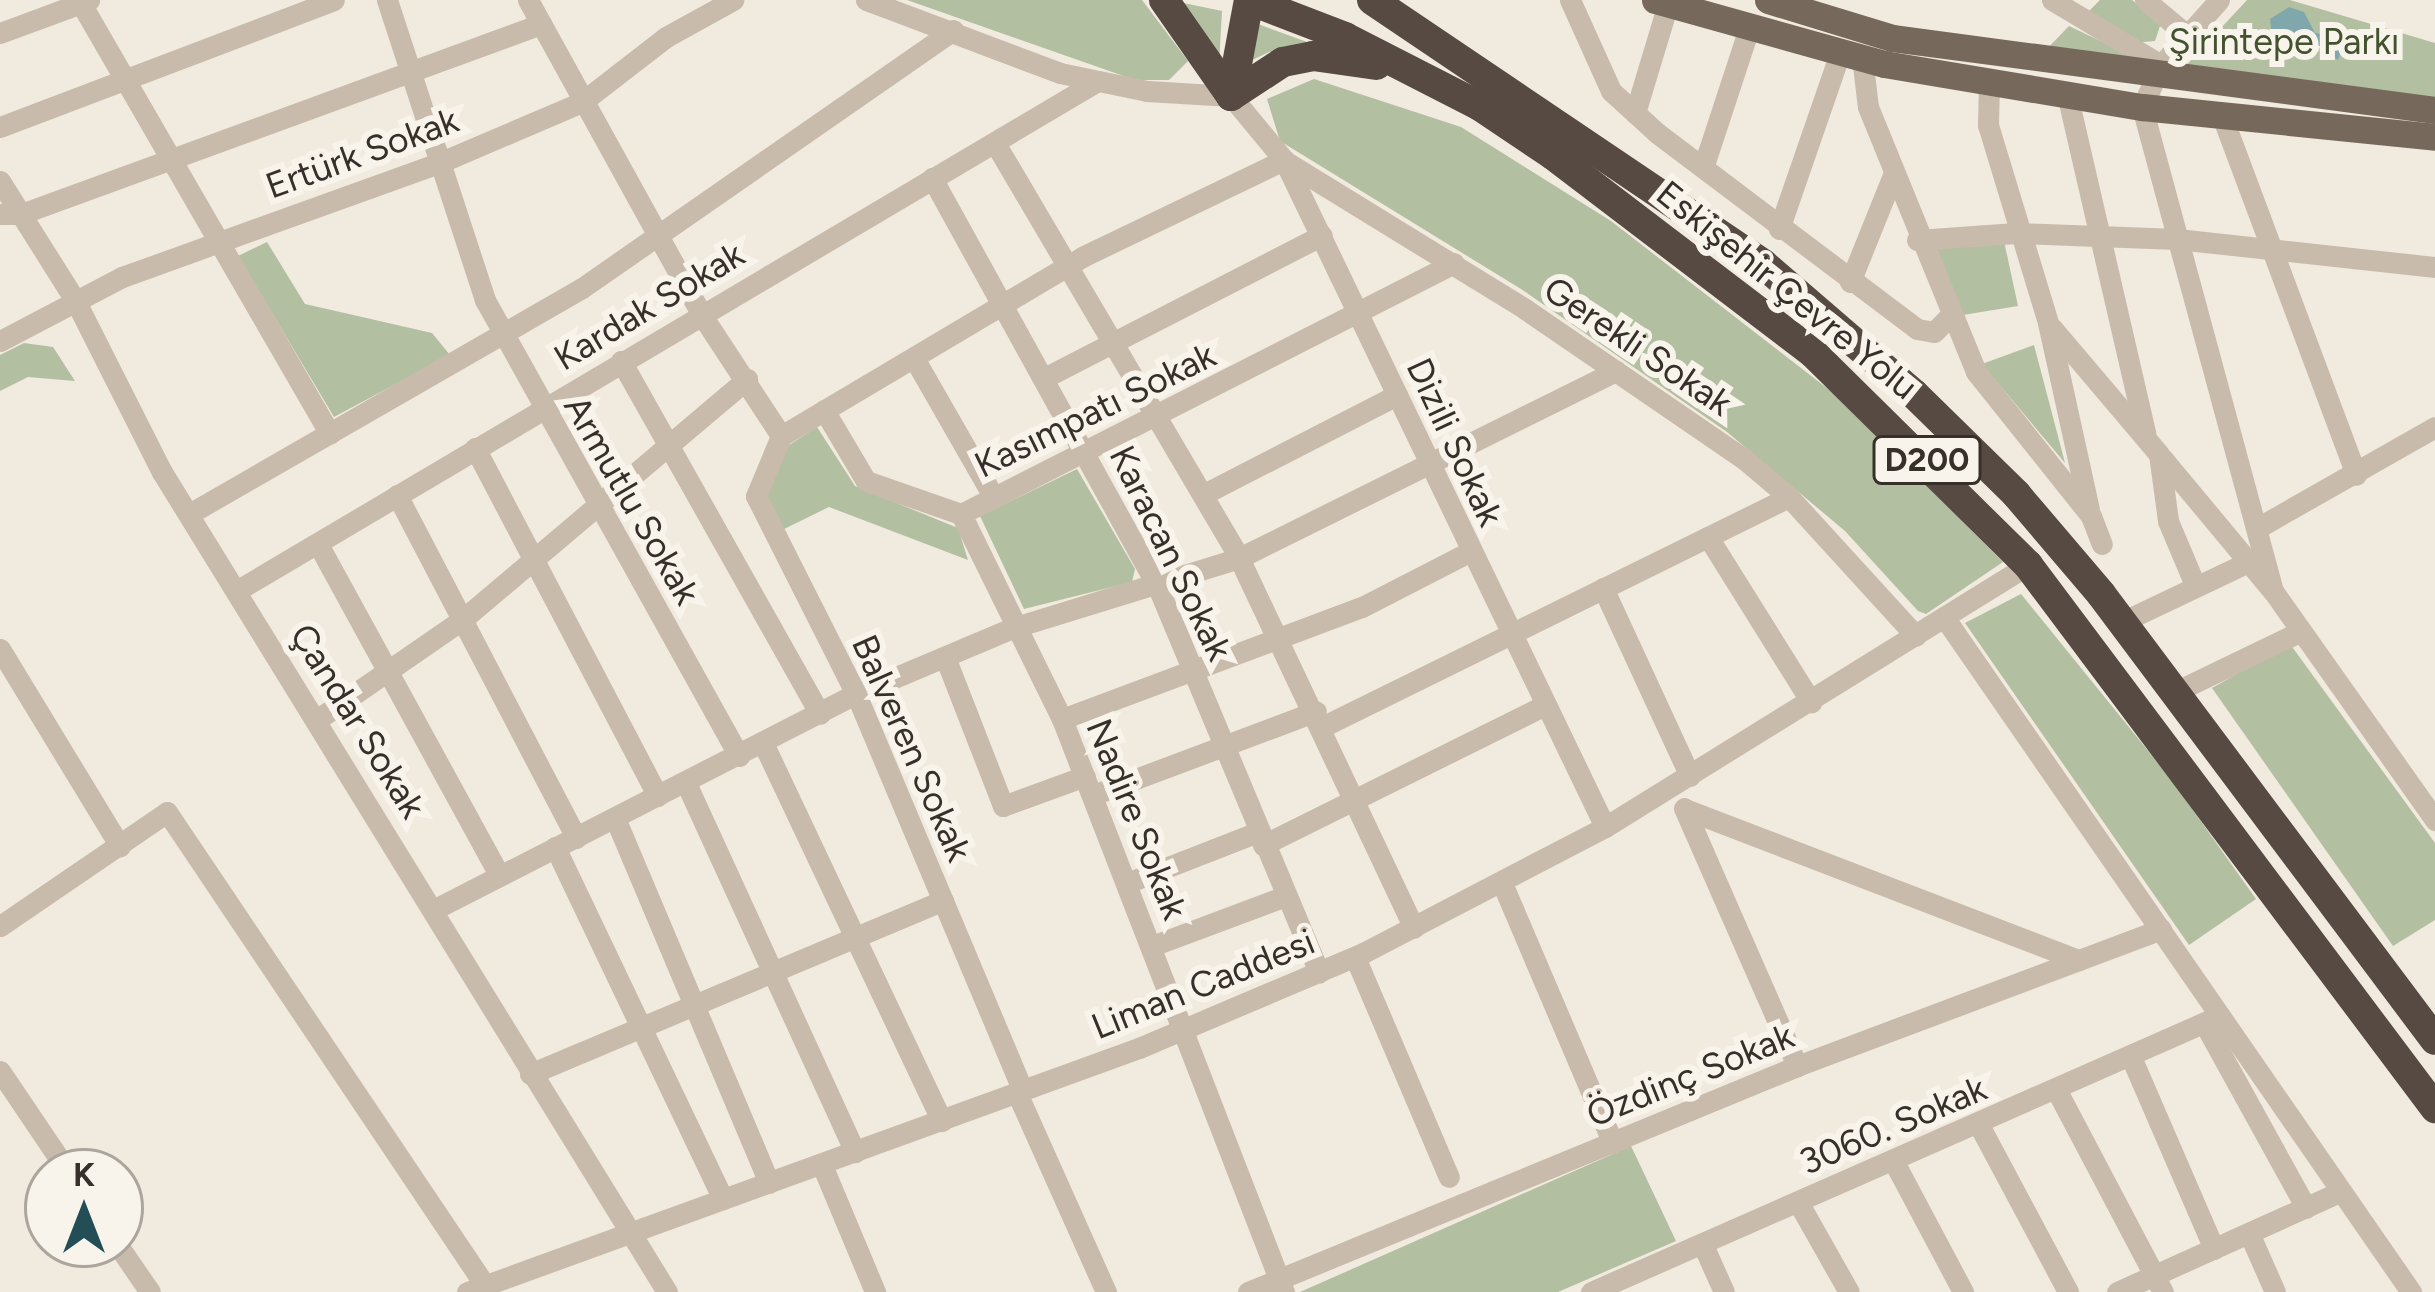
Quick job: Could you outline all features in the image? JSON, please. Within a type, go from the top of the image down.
[{"type":"highway","points":[[1164,0],[1232,96]]},
{"type":"highway","points":[[1232,96],[1250,0]]},
{"type":"highway","name":"Eskişehir Çevre Yolu","points":[[1250,0],[1453,91],[1745,297],[1892,424],[2028,565],[2435,1108]]},
{"type":"highway","name":"Eskişehir Çevre Yolu","points":[[1372,0],[1394,9],[1679,204],[1833,321],[2016,494],[2122,622],[2432,1028]]},
{"type":"highway","points":[[1232,96],[1283,62],[1313,56],[1377,65],[1453,91]]},
{"type":"main road","points":[[1768,0],[1892,38],[2435,110]]},
{"type":"main road","points":[[1661,2],[1748,31],[1989,81],[2142,107],[2435,137]]},
{"type":"street","points":[[0,127],[334,0]]},
{"type":"street","name":"Armutlu Sokak","points":[[387,0],[502,337],[739,756]]},
{"type":"street","points":[[528,0],[701,314],[781,436],[1067,266],[1284,160]]},
{"type":"street","name":"Ertürk Sokak","points":[[0,341],[75,300],[220,239],[439,163],[582,102],[666,38],[733,0]]},
{"type":"street","points":[[866,0],[1096,82],[1232,96]]},
{"type":"street","points":[[1570,0],[1611,91],[1635,113],[1779,230],[1917,329],[1934,332],[1949,317]]},
{"type":"street","points":[[2052,0],[2157,72]]},
{"type":"street","points":[[2145,0],[2188,36]]},
{"type":"street","points":[[2219,0],[2157,72],[2142,107],[2273,591]]},
{"type":"street","points":[[0,33],[83,1],[330,434]]},
{"type":"street","points":[[1635,113],[1661,2]]},
{"type":"street","points":[[10,214],[541,24]]},
{"type":"street","points":[[189,514],[502,337],[953,30]]},
{"type":"street","points":[[1704,165],[1748,31]]},
{"type":"street","points":[[1852,54],[1917,240],[1976,372],[2091,516]]},
{"type":"street","points":[[1779,230],[1852,54]]},
{"type":"street","points":[[1989,81],[1988,125],[2016,232],[2048,323],[2091,516],[2102,544]]},
{"type":"street","name":"Kardak Sokak","points":[[238,590],[1096,82]]},
{"type":"street","points":[[2066,94],[2145,433]]},
{"type":"street","name":"Dizili Sokak","points":[[1232,96],[1284,160],[1605,827]]},
{"type":"street","points":[[2222,116],[2356,475]]},
{"type":"street","points":[[995,143],[1109,344],[1239,558],[1320,718],[1414,928]]},
{"type":"street","name":"Gerekli Sokak","points":[[1284,160],[1454,263],[1616,370],[1790,496],[1916,636]]},
{"type":"street","points":[[1850,282],[1894,175]]},
{"type":"street","name":"Karacan Sokak","points":[[932,178],[1046,376],[1157,585],[1220,746],[1319,972]]},
{"type":"street","name":"Çandar Sokak","points":[[0,181],[10,214],[75,300],[189,514],[436,908],[530,1074],[667,1292]]},
{"type":"street","points":[[1917,240],[2016,232],[2177,239],[2435,267]]},
{"type":"street","points":[[1046,376],[1322,235]]},
{"type":"street","name":"Kasımpatı Sokak","points":[[824,410],[866,481],[961,514],[1082,446],[1153,418],[1358,317],[1454,263]]},
{"type":"street","points":[[2048,323],[2145,433],[2244,564],[2273,591],[2435,820]]},
{"type":"street","points":[[914,358],[993,496]]},
{"type":"street","points":[[621,361],[820,714]]},
{"type":"street","points":[[436,908],[764,745],[856,694],[1012,628],[1239,558],[1616,370]]},
{"type":"street","points":[[318,718],[463,619],[602,508],[746,380]]},
{"type":"street","points":[[1204,494],[1397,395]]},
{"type":"street","points":[[2259,527],[2435,427]]},
{"type":"street","name":"Balveren Sokak","points":[[781,436],[756,496],[856,694],[1106,1292]]},
{"type":"street","points":[[476,448],[530,563],[658,796]]},
{"type":"street","points":[[2158,454],[2168,520],[2195,585]]},
{"type":"street","points":[[397,495],[463,619],[565,842],[639,1023],[723,1198]]},
{"type":"street","points":[[945,657],[1003,806],[1320,718],[1790,496]]},
{"type":"street","name":"Nadire Sokak","points":[[961,514],[1012,628],[1062,719],[1282,1285]]},
{"type":"street","points":[[1708,537],[1811,702]]},
{"type":"street","points":[[318,544],[499,875]]},
{"type":"street","points":[[1062,719],[1278,640],[1471,551]]},
{"type":"street","points":[[2122,622],[2244,564]]},
{"type":"street","name":"Liman Caddesi","points":[[476,1288],[1020,1092],[1354,957],[1605,827],[2028,565]]},
{"type":"street","points":[[1603,588],[1683,781],[1685,809],[1797,1066]]},
{"type":"street","points":[[1944,617],[2162,929],[2306,1208]]},
{"type":"street","points":[[2175,692],[2299,632]]},
{"type":"street","points":[[0,650],[120,847]]},
{"type":"street","points":[[1127,883],[1354,801],[1545,705]]},
{"type":"street","points":[[764,745],[942,1121]]},
{"type":"street","points":[[686,783],[855,1152]]},
{"type":"street","points":[[1685,809],[2079,960]]},
{"type":"street","points":[[0,926],[167,812],[476,1288]]},
{"type":"street","points":[[615,818],[769,1183]]},
{"type":"street","points":[[1502,884],[1613,1142]]},
{"type":"street","points":[[1152,946],[1286,896]]},
{"type":"street","points":[[530,1074],[690,1001],[943,900]]},
{"type":"street","name":"Özdinç Sokak","points":[[1248,1292],[1282,1285],[1797,1066],[2162,929]]},
{"type":"street","points":[[1354,957],[1449,1177]]},
{"type":"street","points":[[2212,1019],[2411,1292]]},
{"type":"street","name":"3060. Sokak","points":[[1591,1292],[1620,1286],[2212,1019]]},
{"type":"street","points":[[2131,1057],[2213,1249]]},
{"type":"street","points":[[0,1071],[52,1148]]},
{"type":"street","points":[[2057,1090],[2159,1284]]},
{"type":"street","points":[[1979,1125],[2068,1292]]},
{"type":"street","points":[[1894,1162],[1963,1292]]},
{"type":"street","points":[[822,1165],[875,1292]]},
{"type":"street","points":[[2117,1292],[2159,1284],[2213,1249],[2337,1193]]},
{"type":"street","points":[[1798,1202],[1849,1292]]},
{"type":"street","points":[[2249,1233],[2275,1292]]},
{"type":"street","points":[[1703,1245],[1724,1292]]},
{"type":"green space","points":[[907,0],[1142,0],[1188,61],[1169,80],[1135,80]]},
{"type":"green space","points":[[1169,0],[1222,11],[1219,65]]},
{"type":"green space","points":[[2100,0],[2132,0],[2161,23],[2155,41],[2132,43],[2084,16]]},
{"type":"green space","name":"Şirintepe Parkı","points":[[2247,0],[2290,0],[2435,43],[2435,100],[2181,71]]},
{"type":"green space","points":[[1247,20],[1317,49],[1269,52],[1242,65]]},
{"type":"green space","points":[[2069,26],[2136,58],[2044,52]]},
{"type":"green space","points":[[1314,79],[1461,127],[1611,221],[1841,399],[2003,562],[1926,614],[1918,611],[1845,531],[1727,432],[1521,289],[1280,141],[1267,99]]},
{"type":"green space","points":[[2004,241],[2018,306],[1957,316],[1935,246]]},
{"type":"green space","points":[[267,242],[305,304],[432,333],[450,355],[334,417],[238,256]]},
{"type":"green space","points":[[24,343],[53,347],[75,381],[28,377],[0,391],[0,355]]},
{"type":"green space","points":[[2034,345],[2065,463],[1982,364]]},
{"type":"green space","points":[[817,427],[855,486],[958,528],[968,560],[829,507],[780,531],[763,494],[786,447]]},
{"type":"green space","points":[[1077,469],[1135,569],[1132,582],[1024,609],[980,516]]},
{"type":"green space","points":[[2021,594],[2171,779],[2256,899],[2189,945],[1965,623]]},
{"type":"green space","points":[[2290,644],[2435,843],[2435,920],[2393,946],[2212,688]]},
{"type":"green space","points":[[1631,1146],[1676,1241],[1558,1292],[1300,1292]]},
{"type":"water","points":[[2289,7],[2304,12],[2315,33],[2346,38],[2338,60],[2310,43],[2288,46],[2272,36],[2270,19]]}]
